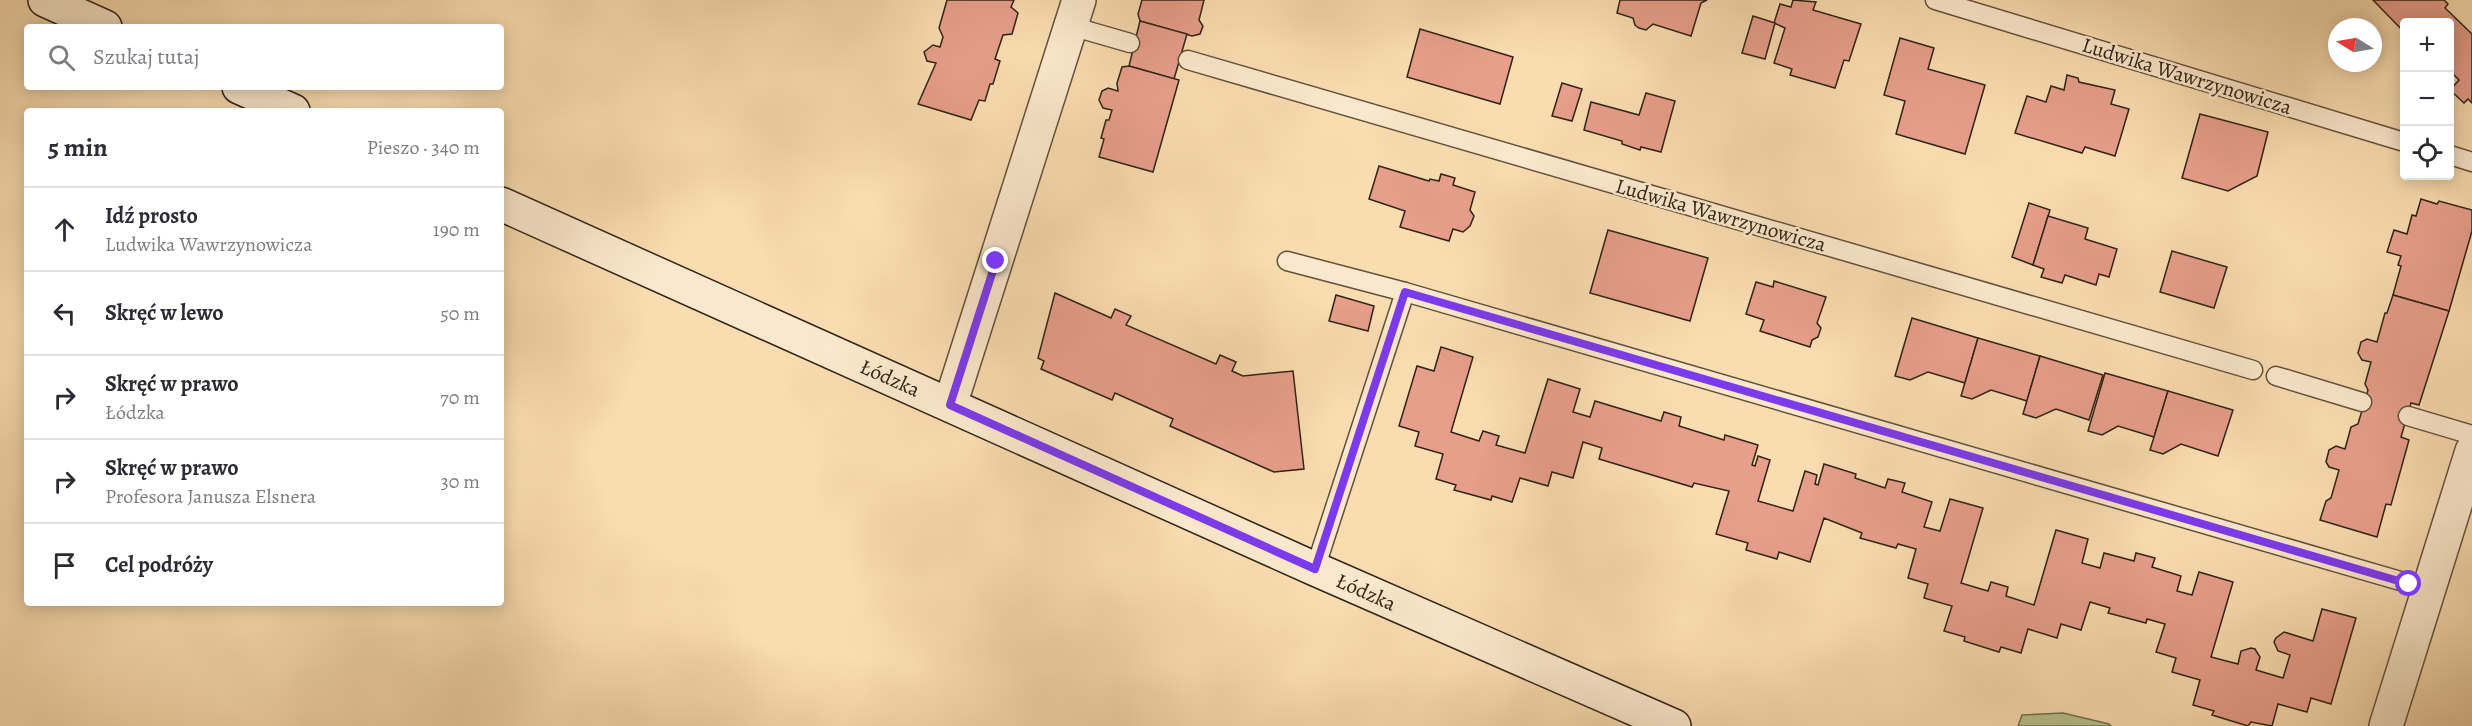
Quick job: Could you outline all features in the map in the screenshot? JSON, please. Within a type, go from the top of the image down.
[{"type":"street","points":[[45,0],[98,24]]},
{"type":"street","points":[[950,405],[1075,13]]},
{"type":"street","points":[[246,90],[286,108]]},
{"type":"street","name":"Łódzka","points":[[504,205],[1315,569],[1674,726]]},
{"type":"street","points":[[2386,726],[2472,451]]},
{"type":"lane","name":"Ludwika Wawrzynowicza","points":[[1935,0],[2400,141]]},
{"type":"lane","points":[[1075,13],[1130,43]]},
{"type":"lane","name":"Ludwika Wawrzynowicza","points":[[1188,60],[2253,370]]},
{"type":"lane","points":[[2454,156],[2472,162]]},
{"type":"lane","points":[[1287,261],[1405,292],[2428,590]]},
{"type":"lane","points":[[1315,569],[1405,292]]},
{"type":"lane","points":[[2276,376],[2362,402]]},
{"type":"lane","points":[[2409,416],[2472,435]]},
{"type":"green space","points":[[2063,713],[2111,726],[2018,726],[2022,715]]},
{"type":"building","points":[[947,0],[1014,0],[1011,7],[1018,13],[1012,34],[1003,35],[995,59],[1000,61],[993,84],[990,84],[985,101],[979,100],[971,120],[918,104],[936,63],[927,61],[924,52],[933,45],[940,47],[943,37],[939,28]]},
{"type":"building","points":[[1142,0],[1204,0],[1199,20],[1203,26],[1200,34],[1192,36],[1140,21],[1138,14]]},
{"type":"building","points":[[1620,0],[1707,0],[1701,3],[1691,36],[1653,24],[1646,30],[1639,28],[1635,25],[1633,18],[1617,13]]},
{"type":"building","points":[[1793,0],[1816,2],[1813,10],[1861,24],[1849,61],[1844,60],[1835,88],[1790,75],[1792,69],[1774,63],[1785,28],[1774,23],[1780,4],[1791,7]]},
{"type":"building","points":[[2373,0],[2444,0],[2448,4],[2445,8],[2472,34],[2472,103],[2468,99],[2464,103],[2454,94],[2454,86],[2459,80],[2454,75],[2454,18],[2400,18],[2400,28]]},
{"type":"building","points":[[1753,16],[1775,23],[1765,59],[1742,53]]},
{"type":"building","points":[[1140,21],[1187,34],[1174,79],[1129,66]]},
{"type":"building","points":[[1420,29],[1513,57],[1500,104],[1407,77]]},
{"type":"building","points":[[1900,38],[1934,48],[1928,69],[1985,85],[1965,154],[1896,134],[1905,101],[1884,95]]},
{"type":"building","points":[[1129,66],[1179,80],[1153,172],[1099,157],[1104,139],[1101,138],[1106,120],[1109,120],[1112,110],[1103,108],[1099,100],[1102,91],[1108,88],[1118,91],[1117,83],[1122,67]]},
{"type":"building","points":[[2067,75],[2078,78],[2079,82],[2115,90],[2111,104],[2129,109],[2115,156],[2085,147],[2082,153],[2015,133],[2027,96],[2046,102],[2051,86],[2064,90]]},
{"type":"building","points":[[1562,83],[1582,89],[1572,121],[1552,116]]},
{"type":"building","points":[[1646,93],[1675,101],[1661,152],[1641,147],[1640,150],[1622,144],[1622,141],[1584,130],[1591,102],[1639,115]]},
{"type":"building","points":[[2200,114],[2268,132],[2257,176],[2228,191],[2182,178]]},
{"type":"building","points":[[1379,166],[1429,181],[1430,179],[1439,181],[1441,174],[1455,178],[1453,185],[1475,192],[1470,210],[1474,216],[1470,226],[1463,232],[1453,229],[1449,241],[1400,227],[1405,211],[1369,199]]},
{"type":"building","points":[[2421,199],[2437,204],[2439,201],[2472,210],[2472,231],[2449,311],[2393,295],[2401,266],[2398,265],[2401,256],[2387,252],[2394,230],[2407,234],[2412,215],[2416,216]]},
{"type":"building","points":[[2029,203],[2050,210],[2033,265],[2012,257]]},
{"type":"building","points":[[2048,216],[2088,228],[2085,239],[2117,249],[2109,277],[2099,274],[2096,285],[2065,275],[2062,283],[2041,277],[2044,269],[2033,265]]},
{"type":"building","points":[[1608,230],[1708,258],[1690,321],[1590,293]]},
{"type":"building","points":[[2172,251],[2227,267],[2214,308],[2160,292]]},
{"type":"building","points":[[1774,281],[1826,297],[1817,323],[1821,328],[1818,337],[1812,340],[1810,347],[1760,331],[1764,320],[1746,314],[1756,282],[1773,287]]},
{"type":"building","points":[[1055,293],[1111,318],[1115,309],[1131,316],[1126,325],[1216,364],[1220,355],[1236,362],[1232,371],[1243,376],[1293,371],[1304,469],[1274,472],[1170,426],[1173,419],[1115,393],[1112,400],[1041,369],[1044,361],[1038,358]]},
{"type":"building","points":[[1336,295],[1374,306],[1368,331],[1329,321]]},
{"type":"building","points":[[2393,295],[2449,311],[2419,405],[2411,403],[2401,437],[2409,440],[2391,505],[2386,504],[2377,537],[2320,520],[2326,501],[2331,498],[2339,470],[2329,467],[2326,462],[2329,450],[2336,446],[2345,449],[2351,427],[2358,424],[2368,390],[2365,384],[2371,362],[2362,360],[2358,353],[2361,342],[2367,339],[2377,342]]},
{"type":"building","points":[[1912,318],[1978,338],[1965,383],[1928,372],[1910,380],[1895,376]]},
{"type":"building","points":[[1978,338],[2040,356],[2027,401],[1991,390],[1972,399],[1961,396]]},
{"type":"building","points":[[1441,347],[1473,357],[1451,432],[1479,441],[1483,431],[1499,436],[1496,445],[1525,453],[1548,379],[1580,389],[1573,412],[1590,417],[1595,401],[1661,421],[1664,412],[1681,417],[1679,426],[1724,440],[1725,435],[1758,445],[1752,465],[1755,466],[1758,456],[1770,460],[1758,501],[1793,511],[1805,471],[1817,475],[1815,484],[1818,485],[1824,464],[1856,474],[1855,478],[1885,488],[1888,479],[1905,483],[1902,492],[1932,502],[1924,527],[1940,531],[1950,499],[1983,508],[1961,583],[1988,591],[1991,582],[2008,587],[2006,596],[2034,605],[2056,530],[2088,539],[2082,563],[2100,568],[2104,553],[2134,561],[2136,553],[2155,558],[2152,567],[2181,576],[2177,591],[2192,595],[2199,572],[2233,582],[2211,657],[2238,664],[2241,651],[2255,649],[2260,657],[2256,670],[2283,678],[2290,655],[2278,651],[2274,642],[2276,638],[2284,632],[2313,641],[2322,609],[2356,618],[2331,704],[2311,698],[2307,712],[2278,704],[2272,726],[2251,722],[2248,726],[2212,715],[2214,711],[2193,705],[2200,680],[2172,672],[2176,658],[2156,652],[2165,624],[2147,619],[2146,623],[2108,613],[2110,608],[2090,602],[2081,630],[2061,624],[2057,638],[2028,629],[2021,653],[2001,647],[1999,652],[1964,641],[1965,637],[1944,631],[1952,606],[1924,598],[1928,584],[1908,578],[1916,549],[1898,544],[1896,548],[1860,538],[1862,533],[1824,518],[1810,562],[1779,552],[1777,559],[1746,550],[1748,543],[1716,534],[1729,491],[1694,483],[1692,487],[1599,459],[1602,448],[1583,442],[1573,478],[1552,472],[1548,486],[1520,478],[1512,502],[1492,496],[1491,500],[1454,490],[1456,485],[1436,479],[1443,454],[1415,446],[1419,432],[1399,426],[1417,366],[1434,371]]},
{"type":"building","points":[[2040,356],[2103,375],[2089,420],[2056,409],[2036,418],[2023,414]]},
{"type":"building","points":[[2105,373],[2168,391],[2154,437],[2118,426],[2102,435],[2088,431]]},
{"type":"building","points":[[2168,391],[2233,410],[2218,456],[2181,444],[2163,454],[2150,450]]},
{"type":"route","points":[[996,261],[950,405],[1315,569],[1405,292],[2409,584]]}]
